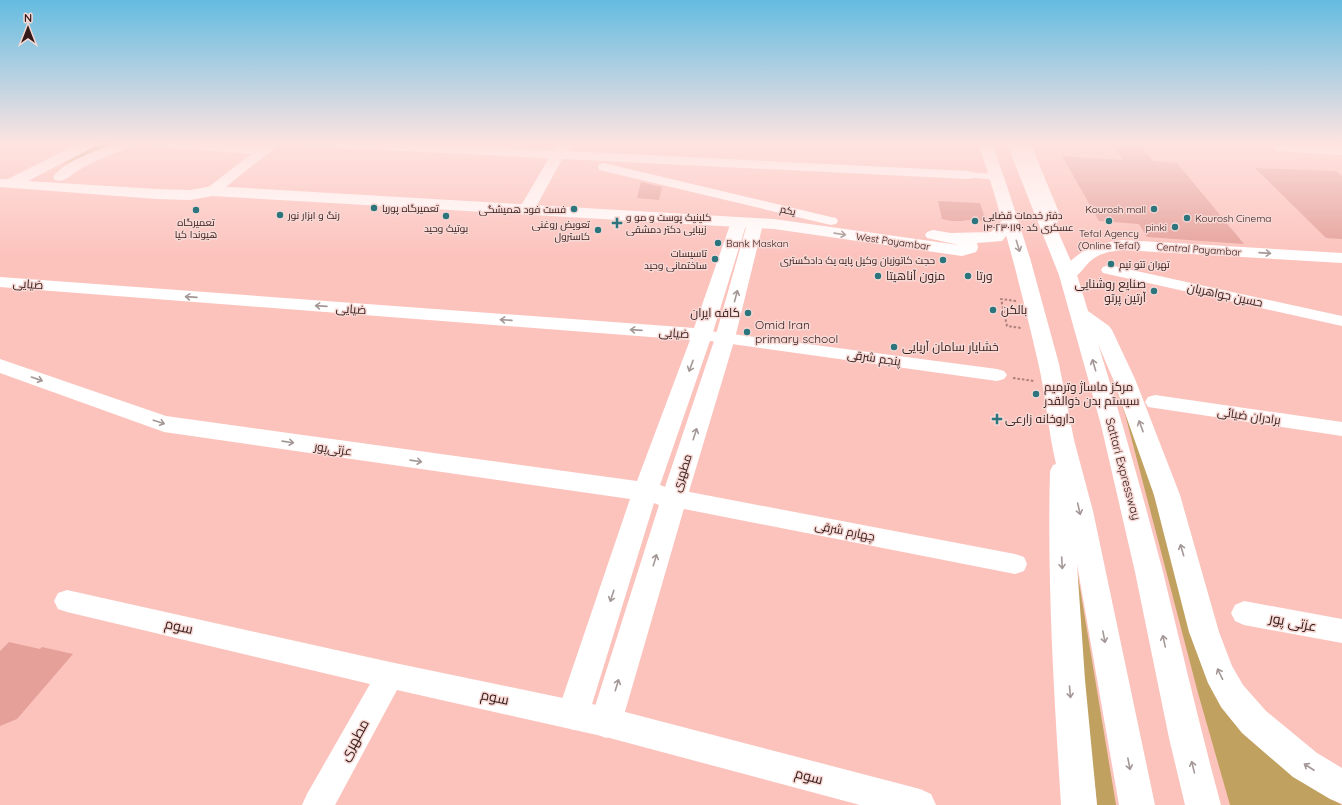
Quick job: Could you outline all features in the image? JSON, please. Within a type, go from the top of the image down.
[{"type":"main road","name":"West Payambar","points":[[9,181],[33,180]]},
{"type":"main road","name":"West Payambar","points":[[84,180],[199,187],[212,191]]},
{"type":"main road","points":[[212,191],[227,180]]},
{"type":"main road","points":[[527,209],[544,180]]},
{"type":"main road","points":[[998,180],[1030,289],[1052,384],[1062,440],[1080,511],[1137,805]]},
{"type":"main road","name":"Sattari Expressway","points":[[1028,180],[1068,275],[1112,425],[1134,511],[1186,738],[1203,805]]},
{"type":"main road","name":"West Payambar","points":[[9,181],[157,194],[190,195],[212,191],[756,223],[962,251],[970,248],[969,244],[963,240],[831,221],[756,223]]},
{"type":"main road","name":"West Payambar","points":[[933,235],[988,238],[996,237],[1010,222]]},
{"type":"main road","points":[[573,714],[646,492],[702,335],[756,223]]},
{"type":"main road","name":"مطهری","points":[[606,722],[674,498],[726,338],[756,223]]},
{"type":"main road","name":"Central Payambar","points":[[1068,275],[1079,260],[1098,249],[1123,245],[1342,258]]},
{"type":"main road","name":"ضیایی","points":[[0,282],[702,335]]},
{"type":"main road","points":[[1080,314],[1102,330],[1124,379],[1167,495],[1204,632],[1219,673],[1232,696],[1254,722],[1305,765],[1342,787]]},
{"type":"main road","name":"عزتی‌پور","points":[[0,366],[164,424],[646,492],[674,498]]},
{"type":"main road","points":[[1062,440],[1062,558],[1066,641],[1079,805]]},
{"type":"street","name":"یکم","points":[[656,180],[831,221]]},
{"type":"street","points":[[1039,180],[1054,215],[1049,228]]},
{"type":"street","name":"حسین جواهریان","points":[[1109,270],[1342,321]]},
{"type":"street","name":"پنجم شرقی","points":[[702,335],[997,375]]},
{"type":"street","name":"برادران ضیائی","points":[[1155,402],[1342,429]]},
{"type":"street","name":"چهارم شرقی","points":[[674,498],[1015,564]]},
{"type":"street","name":"سوم","points":[[67,601],[390,675],[573,714],[920,805]]},
{"type":"street","name":"عزتی پور","points":[[1244,613],[1342,631]]},
{"type":"street","name":"مطهری","points":[[318,805],[390,675]]},
{"type":"path","points":[[1001,300],[1007,326]]},
{"type":"path","points":[[997,375],[1052,384]]},
{"type":"shaded area","points":[[1097,331],[1133,421],[1197,645],[1318,791],[1342,805],[1230,805],[1198,693],[1125,414]]},
{"type":"shaded area","points":[[1073,546],[1116,805],[1097,805],[1081,663]]},
{"type":"building","name":"Kourosh mall","points":[[1075,180],[1191,180],[1244,244],[1147,237],[1139,224],[1099,221]]},
{"type":"building","points":[[1267,180],[1342,180],[1342,239],[1326,238]]},
{"type":"building","points":[[641,182],[662,187],[659,200],[637,198]]},
{"type":"building","points":[[938,201],[980,203],[986,221],[952,221],[942,219]]},
{"type":"building","points":[[9,642],[73,654],[17,719],[0,726],[0,651]]},
{"type":"place","name":"تعمیرگاه پوریا","points":[[374,208]]},
{"type":"place","name":"فست فود همیشگی","points":[[574,209]]},
{"type":"place","name":"Kourosh mall","points":[[1154,209]]},
{"type":"place","name":"تعمیرگاه هیوندا کیا","points":[[196,210]]},
{"type":"place","name":"رنگ و ابزار نور","points":[[280,215]]},
{"type":"place","name":"بوتیک وحید","points":[[446,216]]},
{"type":"place","name":"Kourosh Cinema","points":[[1187,218]]},
{"type":"place","name":"دفتر خدمات قضایی عسکری کد ۱۴۰۲۳۰۱۱۹۰","points":[[975,221]]},
{"type":"place","name":"Tefal Agency (Online Tefal)","points":[[1109,221]]},
{"type":"place","name":"کلینیک پوست و مو و زیبایی دکتر دمشقی","points":[[617,223]]},
{"type":"place","name":"pinki","points":[[1175,227]]},
{"type":"place","name":"تعویض روغنی کاسترول","points":[[598,230]]},
{"type":"place","name":"Bank Maskan","points":[[718,243]]},
{"type":"place","name":"تاسیسات ساختمانی وحید","points":[[715,259]]},
{"type":"place","name":"حجت کاتوزیان وکیل پایه یک دادگستری","points":[[943,260]]},
{"type":"place","name":"تهران تتو تیم","points":[[1111,264]]},
{"type":"place","name":"مزون آناهیتا","points":[[878,276]]},
{"type":"place","name":"ورتا","points":[[968,276]]},
{"type":"place","name":"صنایع روشنایی آرتین پرتو","points":[[1154,291]]},
{"type":"place","name":"بالکن","points":[[993,310]]},
{"type":"place","name":"کافه ایران","points":[[748,313]]},
{"type":"place","name":"Omid Iran primary school","points":[[747,332]]},
{"type":"place","name":"خشایار سامان آریایی","points":[[894,347]]},
{"type":"place","name":"مرکز ماساژ وترمیم سیستم بدن ذوالقدر","points":[[1036,394]]},
{"type":"place","name":"داروخانه زارعی","points":[[997,419]]}]
